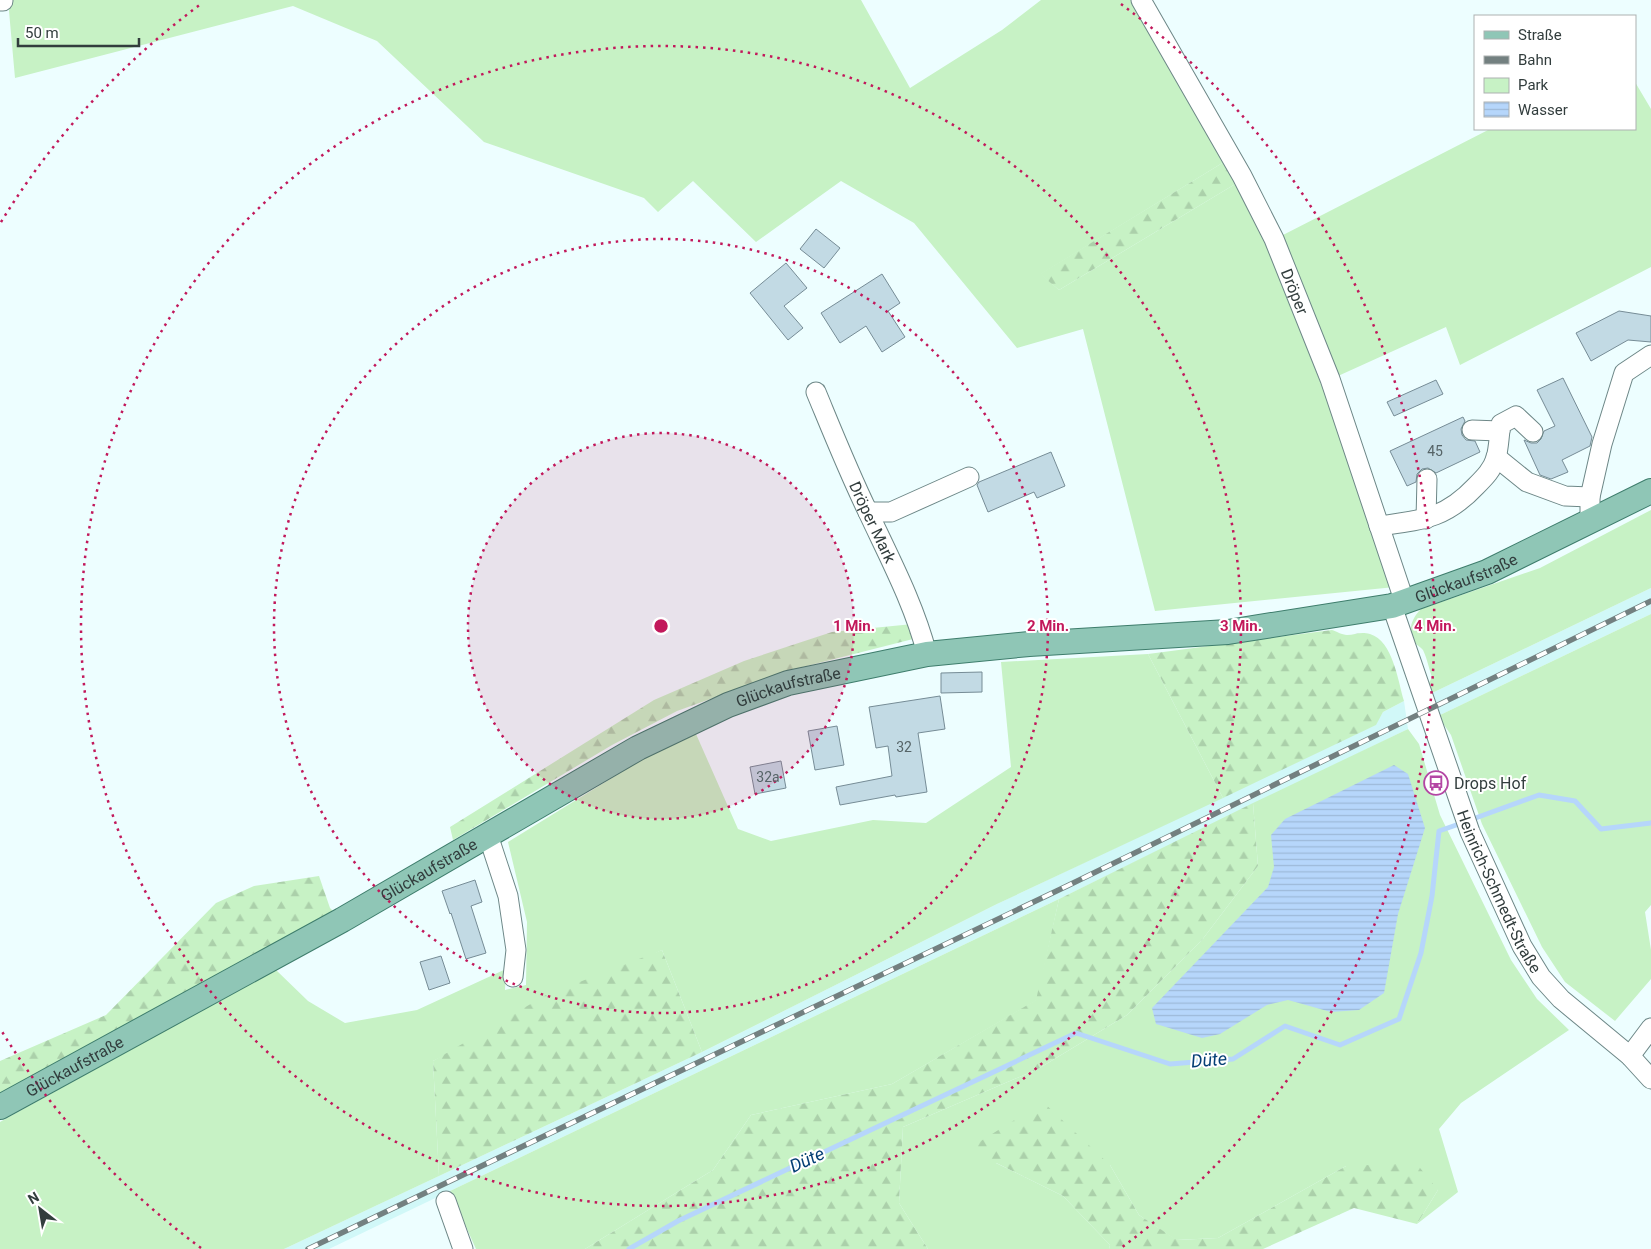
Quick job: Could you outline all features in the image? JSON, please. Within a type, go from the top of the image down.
[{"type":"main road","name":"Glückaufstraße","points":[[0,1107],[342,920],[638,748],[728,705],[788,684],[927,654],[1029,644],[1228,632],[1399,604],[1488,572],[1651,491]]},
{"type":"street","name":"Dröper","points":[[1141,0],[1242,176],[1274,239],[1330,379],[1379,526],[1399,604]]},
{"type":"street","points":[[1590,521],[1590,497],[1602,444],[1624,373],[1651,356]]},
{"type":"street","name":"Dröper Mark","points":[[816,392],[910,603],[927,654]]},
{"type":"street","points":[[1379,526],[1437,516],[1452,508],[1469,494],[1489,473],[1496,457],[1501,424],[1516,416],[1533,432]]},
{"type":"street","points":[[1472,430],[1500,432]]},
{"type":"street","points":[[1496,457],[1527,482],[1564,496],[1590,497]]},
{"type":"street","points":[[868,512],[891,512],[969,477]]},
{"type":"street","points":[[1426,519],[1427,479]]},
{"type":"street","name":"Heinrich-Schmedt-Straße","points":[[1399,604],[1460,806],[1522,946],[1541,977],[1561,999],[1630,1056],[1651,1079]]},
{"type":"street","points":[[488,835],[508,896],[516,950],[513,977]]},
{"type":"street","points":[[1630,1056],[1651,1028]]},
{"type":"street","points":[[446,1201],[463,1249]]},
{"type":"shaded area","points":[[1651,588],[1651,614],[1438,716],[1430,694]]},
{"type":"shaded area","points":[[1404,701],[1408,729],[1059,899],[329,1249],[284,1249],[702,1052],[997,904],[1375,725],[1383,712]]},
{"type":"green space","points":[[8,0],[861,0],[910,88],[1002,30],[1041,0],[1134,0],[1170,70],[1224,162],[1041,274],[1059,290],[1237,183],[1269,250],[1321,384],[1395,587],[1155,611],[1083,329],[1017,348],[914,223],[841,181],[756,242],[693,181],[658,212],[644,198],[484,142],[377,41],[293,6],[15,78]]},
{"type":"green space","points":[[1636,84],[1651,109],[1651,267],[1460,365],[1446,327],[1338,376],[1283,235],[1488,130],[1636,130]]},
{"type":"green space","points":[[1224,162],[1237,183],[1059,290],[1040,274]]},
{"type":"green space","points":[[1651,510],[1651,588],[1430,694],[1428,685],[1432,677],[1427,660],[1423,650],[1414,642],[1411,633],[1411,624],[1421,609],[1540,568]]},
{"type":"green space","points":[[1651,614],[1651,905],[1645,912],[1651,950],[1651,979],[1615,1021],[1565,982],[1542,947],[1482,824],[1451,735],[1438,716]]},
{"type":"green space","points":[[913,624],[917,638],[791,670],[677,711],[612,745],[453,840],[450,827],[654,700],[744,661],[832,632]]},
{"type":"green space","points":[[1332,630],[1345,635],[1366,633],[1378,638],[1389,653],[1397,673],[1404,701],[1383,712],[1376,725],[1223,798],[1148,654]]},
{"type":"green space","points":[[1148,654],[1223,798],[997,904],[702,1052],[662,950],[433,1061],[439,1176],[284,1249],[0,1249],[0,1122],[275,969],[308,1001],[345,1023],[417,1010],[506,969],[505,990],[526,985],[527,922],[508,842],[641,760],[696,734],[738,829],[771,841],[873,820],[926,823],[1011,767],[1001,662]]},
{"type":"green space","points":[[1408,729],[1419,744],[1440,815],[1511,960],[1537,999],[1569,1030],[1461,1103],[1439,1129],[1458,1192],[1417,1224],[1438,1190],[1346,1166],[1218,1238],[1176,1240],[1139,1215],[1110,1165],[996,1163],[1063,1196],[1110,1245],[1109,1249],[928,1249],[899,1203],[903,1127],[1038,1069],[1127,1015],[1202,940],[1258,866],[1253,803]]},
{"type":"green space","points":[[1253,803],[1258,866],[1202,940],[1127,1015],[1038,1069],[903,1127],[899,1203],[928,1249],[585,1249],[713,1170],[751,1115],[892,1084],[1036,1000],[1059,899]]},
{"type":"green space","points":[[319,876],[330,908],[342,920],[0,1095],[0,1061],[106,1015],[216,903],[254,886]]},
{"type":"green space","points":[[1059,899],[1037,1000],[892,1084],[751,1115],[713,1170],[585,1249],[476,1249],[450,1191]]},
{"type":"green space","points":[[662,950],[702,1052],[439,1176],[433,1061],[546,995]]},
{"type":"green space","points":[[1043,1102],[1110,1165],[1139,1215],[1177,1240],[1218,1238],[1346,1166],[1416,1163],[1438,1190],[1417,1224],[1354,1208],[1263,1249],[1109,1249],[1110,1245],[1063,1196],[968,1149]]},
{"type":"water","points":[[1394,765],[1408,774],[1425,828],[1398,914],[1384,993],[1359,1010],[1331,1012],[1288,1000],[1267,1005],[1220,1034],[1202,1038],[1156,1024],[1152,1008],[1268,887],[1274,867],[1271,835],[1285,819]]},
{"type":"building","points":[[816,229],[840,248],[824,268],[800,249]]},
{"type":"building","points":[[786,263],[807,288],[784,306],[803,328],[788,340],[750,293]]},
{"type":"building","points":[[882,274],[900,303],[888,311],[905,337],[882,352],[866,326],[840,343],[821,313]]},
{"type":"building","points":[[1619,311],[1651,316],[1651,342],[1628,340],[1591,361],[1576,333]]},
{"type":"building","points":[[1563,378],[1592,437],[1590,446],[1562,460],[1568,472],[1551,479],[1540,475],[1524,440],[1537,443],[1544,431],[1555,426],[1537,390]]},
{"type":"building","points":[[1436,380],[1443,394],[1394,416],[1387,402]]},
{"type":"building","points":[[1463,417],[1465,421],[1461,429],[1462,435],[1466,440],[1475,441],[1480,452],[1436,473],[1428,468],[1422,469],[1417,474],[1416,482],[1407,486],[1390,451]]},
{"type":"building","points":[[1051,452],[1065,486],[1037,498],[1034,492],[988,512],[977,485],[979,482]]},
{"type":"building","points":[[982,672],[982,692],[941,693],[941,673]]},
{"type":"building","points":[[940,696],[945,729],[918,733],[927,792],[896,797],[895,795],[840,805],[836,787],[892,776],[888,746],[876,748],[869,707]]},
{"type":"building","points":[[837,726],[844,765],[815,770],[808,731]]},
{"type":"building","points":[[781,761],[786,788],[755,794],[750,767]]},
{"type":"building","points":[[475,880],[482,902],[471,906],[486,953],[466,959],[442,891]]},
{"type":"building","points":[[441,956],[450,983],[429,990],[420,962]]},
{"type":"waterway","name":"Düte","points":[[1470,820],[1539,795],[1575,801],[1601,829],[1651,823]]},
{"type":"waterway","name":"Düte","points":[[629,1249],[678,1221],[1076,1033],[1170,1064],[1233,1059],[1285,1026],[1340,1045],[1399,1019],[1421,953],[1432,896],[1439,831],[1462,823]]},
{"type":"railway","points":[[308,1249],[1067,886],[1651,601]]},
{"type":"place","name":"Drops Hof","points":[[1436,783]]}]
